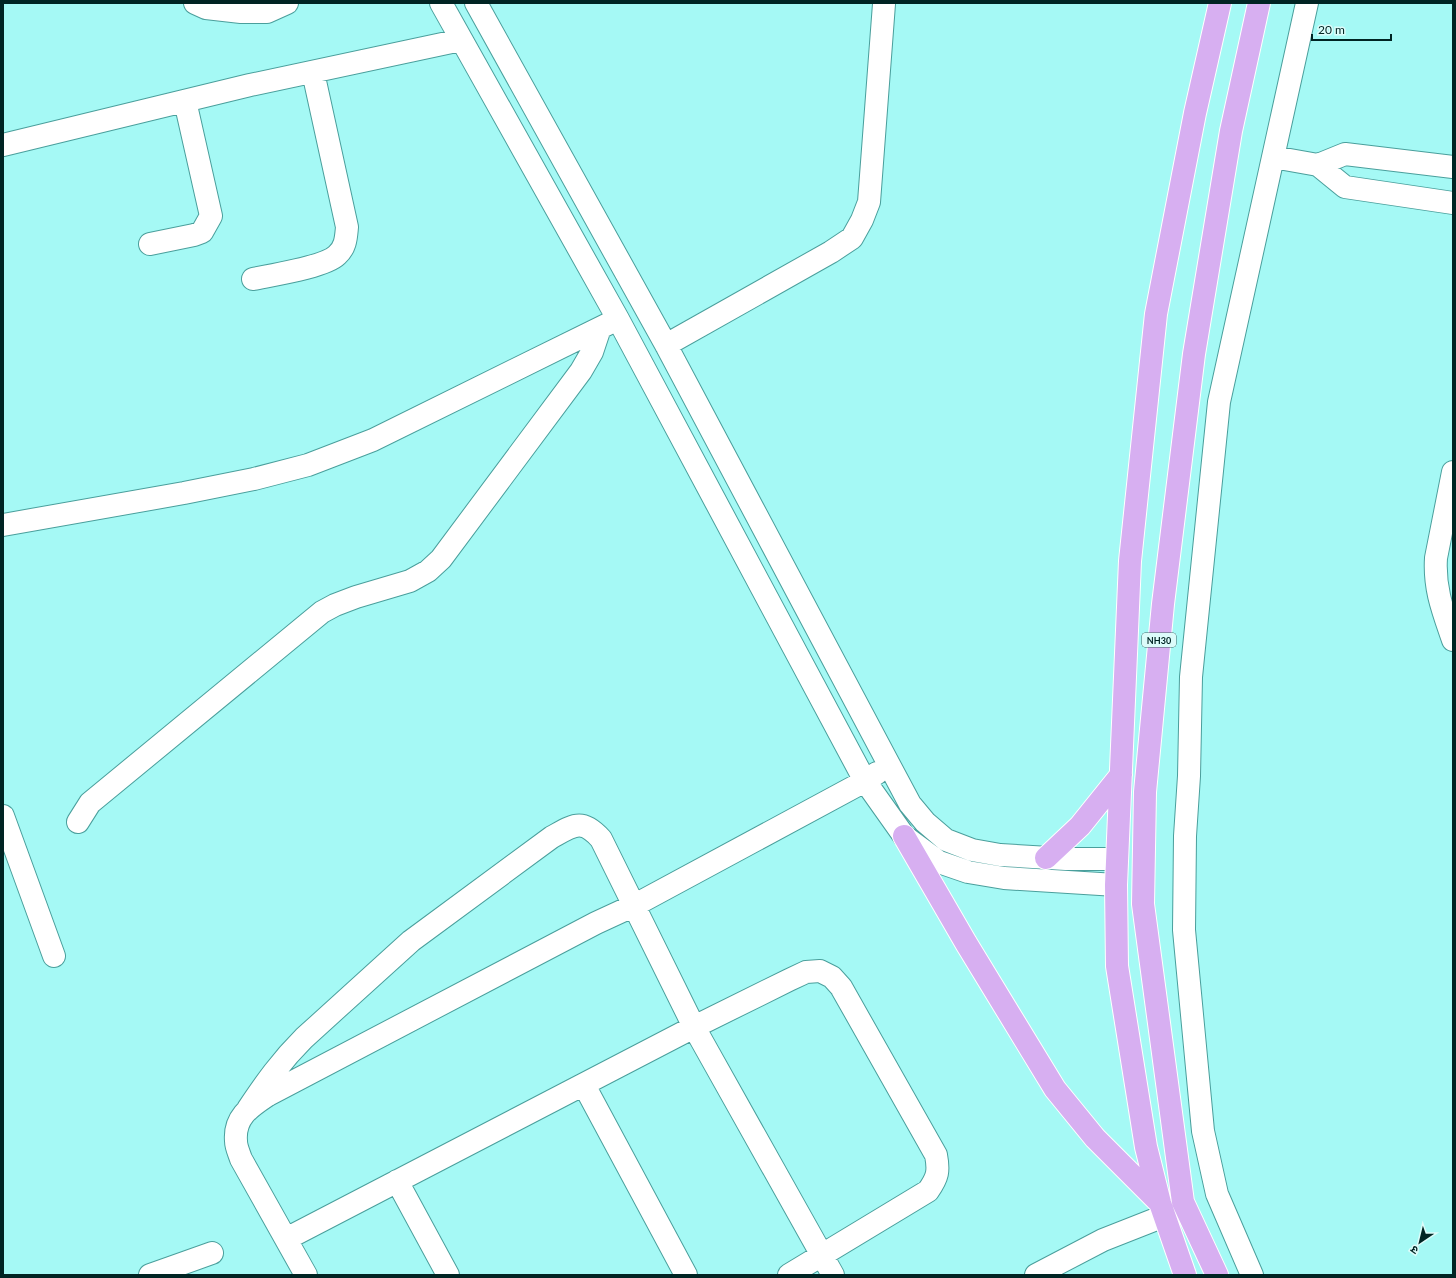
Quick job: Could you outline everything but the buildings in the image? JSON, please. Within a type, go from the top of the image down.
[{"type":"highway","name":"NH30","points":[[1185,1275],[1162,1210],[1146,1147],[1117,966],[1116,885],[1130,562],[1156,314],[1194,113],[1220,3]]},
{"type":"highway","name":"NH30","points":[[1217,1275],[1183,1202],[1143,904],[1145,792],[1163,604],[1194,354],[1231,131],[1259,3]]},
{"type":"highway","points":[[1046,858],[1080,826],[1121,775]]},
{"type":"highway","points":[[904,836],[966,943],[1055,1089],[1095,1138],[1162,1210]]},
{"type":"street","points":[[195,3],[206,8],[241,12],[267,12],[287,3]]},
{"type":"street","points":[[441,3],[609,324],[865,781],[904,836],[939,862],[968,872],[1004,878],[1116,885]]},
{"type":"street","points":[[476,3],[666,345],[910,804],[925,822],[946,840],[972,850],[1000,855],[1046,858],[1117,859]]},
{"type":"street","points":[[1252,1275],[1217,1194],[1203,1131],[1184,930],[1185,836],[1189,776],[1191,677],[1219,402],[1307,3]]},
{"type":"street","points":[[666,345],[831,252],[852,238],[862,220],[869,202],[884,4]]},
{"type":"street","points":[[3,145],[250,85],[461,40]]},
{"type":"street","points":[[253,279],[326,262],[337,255],[344,247],[347,226],[313,72]]},
{"type":"street","points":[[150,244],[202,232],[211,216],[185,101]]},
{"type":"street","points":[[1318,165],[1345,154],[1453,167]]},
{"type":"street","points":[[1273,157],[1318,165],[1345,187],[1453,203]]},
{"type":"street","points":[[3,525],[184,493],[254,479],[308,465],[372,440],[609,324]]},
{"type":"street","points":[[78,822],[90,803],[322,612],[356,597],[410,581],[428,571],[441,559],[581,371],[609,324]]},
{"type":"street","points":[[1453,472],[1448,522],[1436,558],[1436,587],[1453,640]]},
{"type":"street","points":[[248,1109],[268,1095],[596,923],[635,905],[865,781],[888,765]]},
{"type":"street","points":[[3,816],[54,956]]},
{"type":"street","points":[[306,1275],[241,1159],[236,1141],[238,1123],[270,1075],[288,1054],[411,941],[552,837],[572,827],[583,825],[593,829],[601,839],[635,905],[694,1027],[833,1275]]},
{"type":"street","points":[[286,1239],[694,1027],[806,972],[820,971],[832,977],[841,987],[936,1155],[939,1168],[936,1181],[928,1191],[789,1275]]},
{"type":"street","points":[[584,1085],[686,1275]]},
{"type":"street","points":[[397,1181],[448,1275]]},
{"type":"street","points":[[1036,1275],[1162,1210]]},
{"type":"street","points":[[150,1275],[212,1253]]}]
